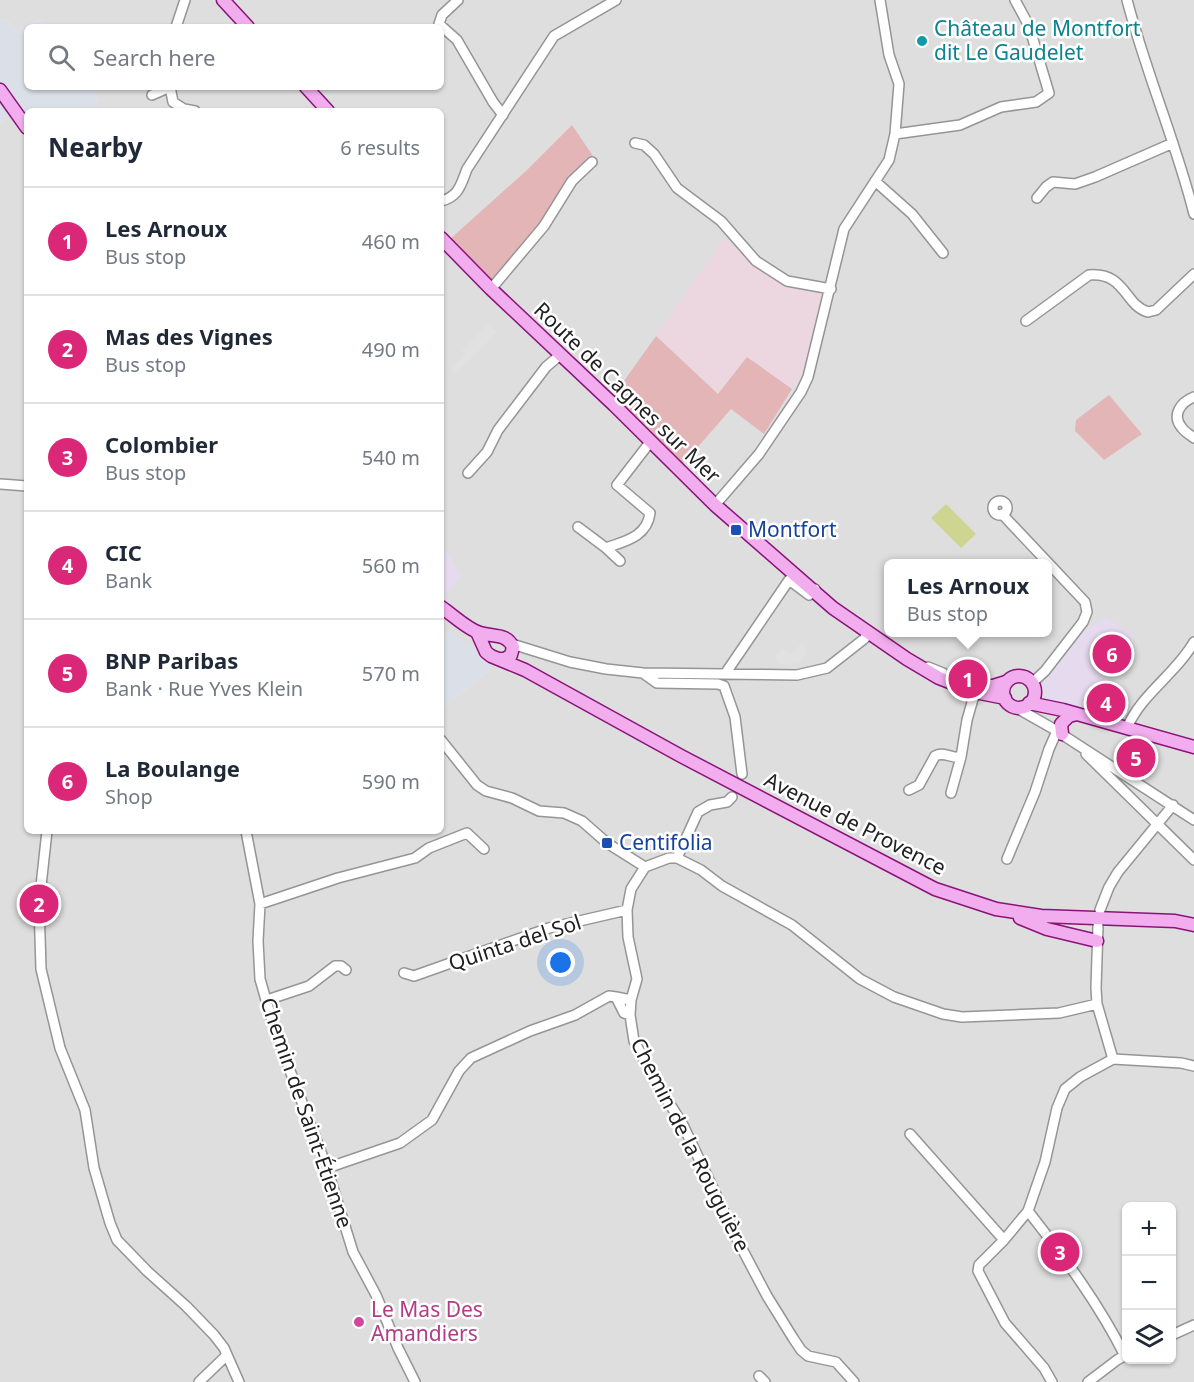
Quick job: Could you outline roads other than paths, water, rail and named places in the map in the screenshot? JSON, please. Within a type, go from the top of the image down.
[{"type":"main road","points":[[223,0],[245,24]]},
{"type":"main road","points":[[0,90],[24,124]]},
{"type":"main road","points":[[309,90],[325,108]]},
{"type":"main road","name":"Route de Cagnes sur Mer","points":[[444,241],[715,505],[791,570],[866,629],[921,668],[939,678],[975,692],[1005,698]]},
{"type":"main road","name":"Route de Cagnes sur Mer","points":[[815,589],[836,600],[884,633]]},
{"type":"main road","points":[[836,600],[841,608],[866,629]]},
{"type":"main road","points":[[444,609],[487,640],[499,635],[506,638],[511,651]]},
{"type":"main road","name":"Route de Cagnes sur Mer","points":[[890,637],[943,673],[982,687],[1006,682]]},
{"type":"main road","name":"Avenue de Provence","points":[[487,640],[486,652],[511,651],[525,670],[681,756],[935,889],[996,909],[1041,916],[1175,921],[1194,925]]},
{"type":"main road","points":[[1032,694],[1020,707],[1015,707],[1005,698],[1004,687],[1006,682],[1016,676],[1028,679],[1032,694],[1054,707],[1194,746]]},
{"type":"main road","points":[[1063,735],[1061,724],[1069,716],[1077,714]]},
{"type":"main road","points":[[996,909],[1047,929],[1097,941]]},
{"type":"street","points":[[177,24],[185,0]]},
{"type":"street","points":[[439,24],[442,15],[458,0]]},
{"type":"street","points":[[444,200],[458,193],[467,168],[554,36],[616,0]]},
{"type":"street","points":[[715,505],[759,454],[801,392],[808,377],[844,229],[889,160],[895,134],[899,84],[889,55],[880,0]]},
{"type":"street","points":[[895,134],[960,125],[1001,107],[1036,102],[1049,93],[1029,26],[1015,0]]},
{"type":"street","points":[[1127,0],[1139,46],[1173,143],[1194,214]]},
{"type":"street","points":[[444,28],[458,40],[493,102],[503,115]]},
{"type":"street","points":[[152,95],[163,90]]},
{"type":"street","points":[[171,90],[173,102],[182,108]]},
{"type":"street","points":[[635,143],[644,145],[654,154],[677,188],[721,221],[756,261],[787,280],[831,289]]},
{"type":"street","points":[[1037,198],[1053,182],[1075,183],[1095,177],[1173,143]]},
{"type":"street","points":[[491,289],[544,226],[572,181],[592,162]]},
{"type":"street","points":[[875,181],[912,214],[943,253]]},
{"type":"street","points":[[1026,321],[1089,275],[1097,274],[1113,279],[1138,306],[1148,312],[1155,310],[1194,274]]},
{"type":"street","points":[[468,473],[487,452],[498,430],[546,367],[560,355]]},
{"type":"street","points":[[1194,397],[1185,400],[1178,410],[1177,418],[1181,428],[1194,438]]},
{"type":"street","points":[[606,548],[638,536],[645,530],[649,521],[650,513],[617,485],[651,441]]},
{"type":"street","points":[[0,484],[24,486]]},
{"type":"street","points":[[1002,514],[1040,559]]},
{"type":"street","points":[[578,527],[620,561]]},
{"type":"street","points":[[1036,718],[1030,709],[1032,694],[1046,671],[1083,622],[1087,612],[1084,602],[1052,571]]},
{"type":"street","points":[[725,674],[789,580],[809,595],[815,589]]},
{"type":"street","points":[[511,651],[588,666],[643,673],[797,675],[827,668],[864,639],[866,629],[873,630],[928,666],[943,673]]},
{"type":"street","points":[[1127,728],[1134,712],[1194,642]]},
{"type":"street","points":[[1180,661],[1194,656]]},
{"type":"street","points":[[643,673],[657,683],[724,686],[735,717],[742,774]]},
{"type":"street","points":[[951,793],[962,757],[966,720],[975,692]]},
{"type":"street","points":[[1015,707],[1063,735],[1107,768],[1173,805],[1194,820]]},
{"type":"street","points":[[1007,859],[1035,792],[1048,749],[1063,735]]},
{"type":"street","points":[[444,744],[477,785],[486,791],[512,798],[539,811],[564,813],[582,821],[607,843],[645,867],[669,858],[677,858],[701,870],[722,886],[792,925],[860,979],[894,997],[943,1014],[962,1017],[1059,1013],[1097,1004]]},
{"type":"street","points":[[909,790],[919,785],[934,756],[942,754],[954,758],[962,757]]},
{"type":"street","points":[[1107,768],[1157,825],[1194,860]]},
{"type":"street","points":[[677,858],[698,812],[710,805],[727,802],[732,797]]},
{"type":"street","points":[[1100,910],[1118,872],[1173,805]]},
{"type":"street","points":[[260,904],[338,878],[415,858],[429,848],[467,833],[484,849]]},
{"type":"street","points":[[47,834],[39,904],[41,969],[60,1048],[85,1110],[94,1168],[110,1223],[117,1240],[214,1335],[227,1355],[239,1382]]},
{"type":"street","name":"Chemin de Saint-Étienne","points":[[247,834],[260,904],[258,941],[260,969],[281,1047],[327,1168],[353,1252],[376,1295],[415,1382]]},
{"type":"street","name":"Chemin de la Rouguière","points":[[645,867],[631,889],[627,910],[628,936],[637,979],[631,1000],[630,1015],[634,1041],[683,1125],[738,1243],[767,1296],[801,1350],[808,1356],[836,1362],[854,1382]]},
{"type":"street","name":"Quinta del Sol","points":[[404,973],[414,976],[549,928],[627,910]]},
{"type":"street","points":[[1098,926],[1097,1004],[1113,1059]]},
{"type":"street","points":[[267,1000],[309,986],[335,966],[341,966],[346,970]]},
{"type":"street","points":[[327,1168],[400,1143],[432,1120],[459,1071],[471,1059],[530,1031],[575,1015],[609,996],[631,1000]]},
{"type":"street","points":[[616,997],[624,1013],[630,1015]]},
{"type":"street","points":[[1052,1382],[1044,1368],[1005,1323],[978,1271],[978,1265],[1004,1240],[1028,1211],[1045,1162],[1057,1108],[1065,1089],[1080,1077],[1113,1059],[1181,1063],[1194,1066]]},
{"type":"street","points":[[910,1134],[1004,1240]]},
{"type":"street","points":[[1028,1211],[1060,1252],[1105,1318],[1122,1349]]},
{"type":"street","points":[[1176,1333],[1194,1325]]},
{"type":"street","points":[[199,1382],[227,1355]]},
{"type":"street","points":[[1088,1382],[1122,1359]]},
{"type":"place","name":"Château de Montfort dit Le Gaudelet","points":[[922,41]]},
{"type":"place","name":"Montfort","points":[[736,530]]},
{"type":"place","name":"La Boulange","points":[[1112,654]]},
{"type":"place","name":"Les Arnoux","points":[[968,679]]},
{"type":"place","name":"CIC","points":[[1106,703]]},
{"type":"place","name":"BNP Paribas","points":[[1136,758]]},
{"type":"place","name":"Centifolia","points":[[607,843]]},
{"type":"place","name":"Mas des Vignes","points":[[39,904]]},
{"type":"place","name":"Colombier","points":[[1060,1252]]},
{"type":"place","name":"Le Mas Des Amandiers","points":[[359,1322]]}]
